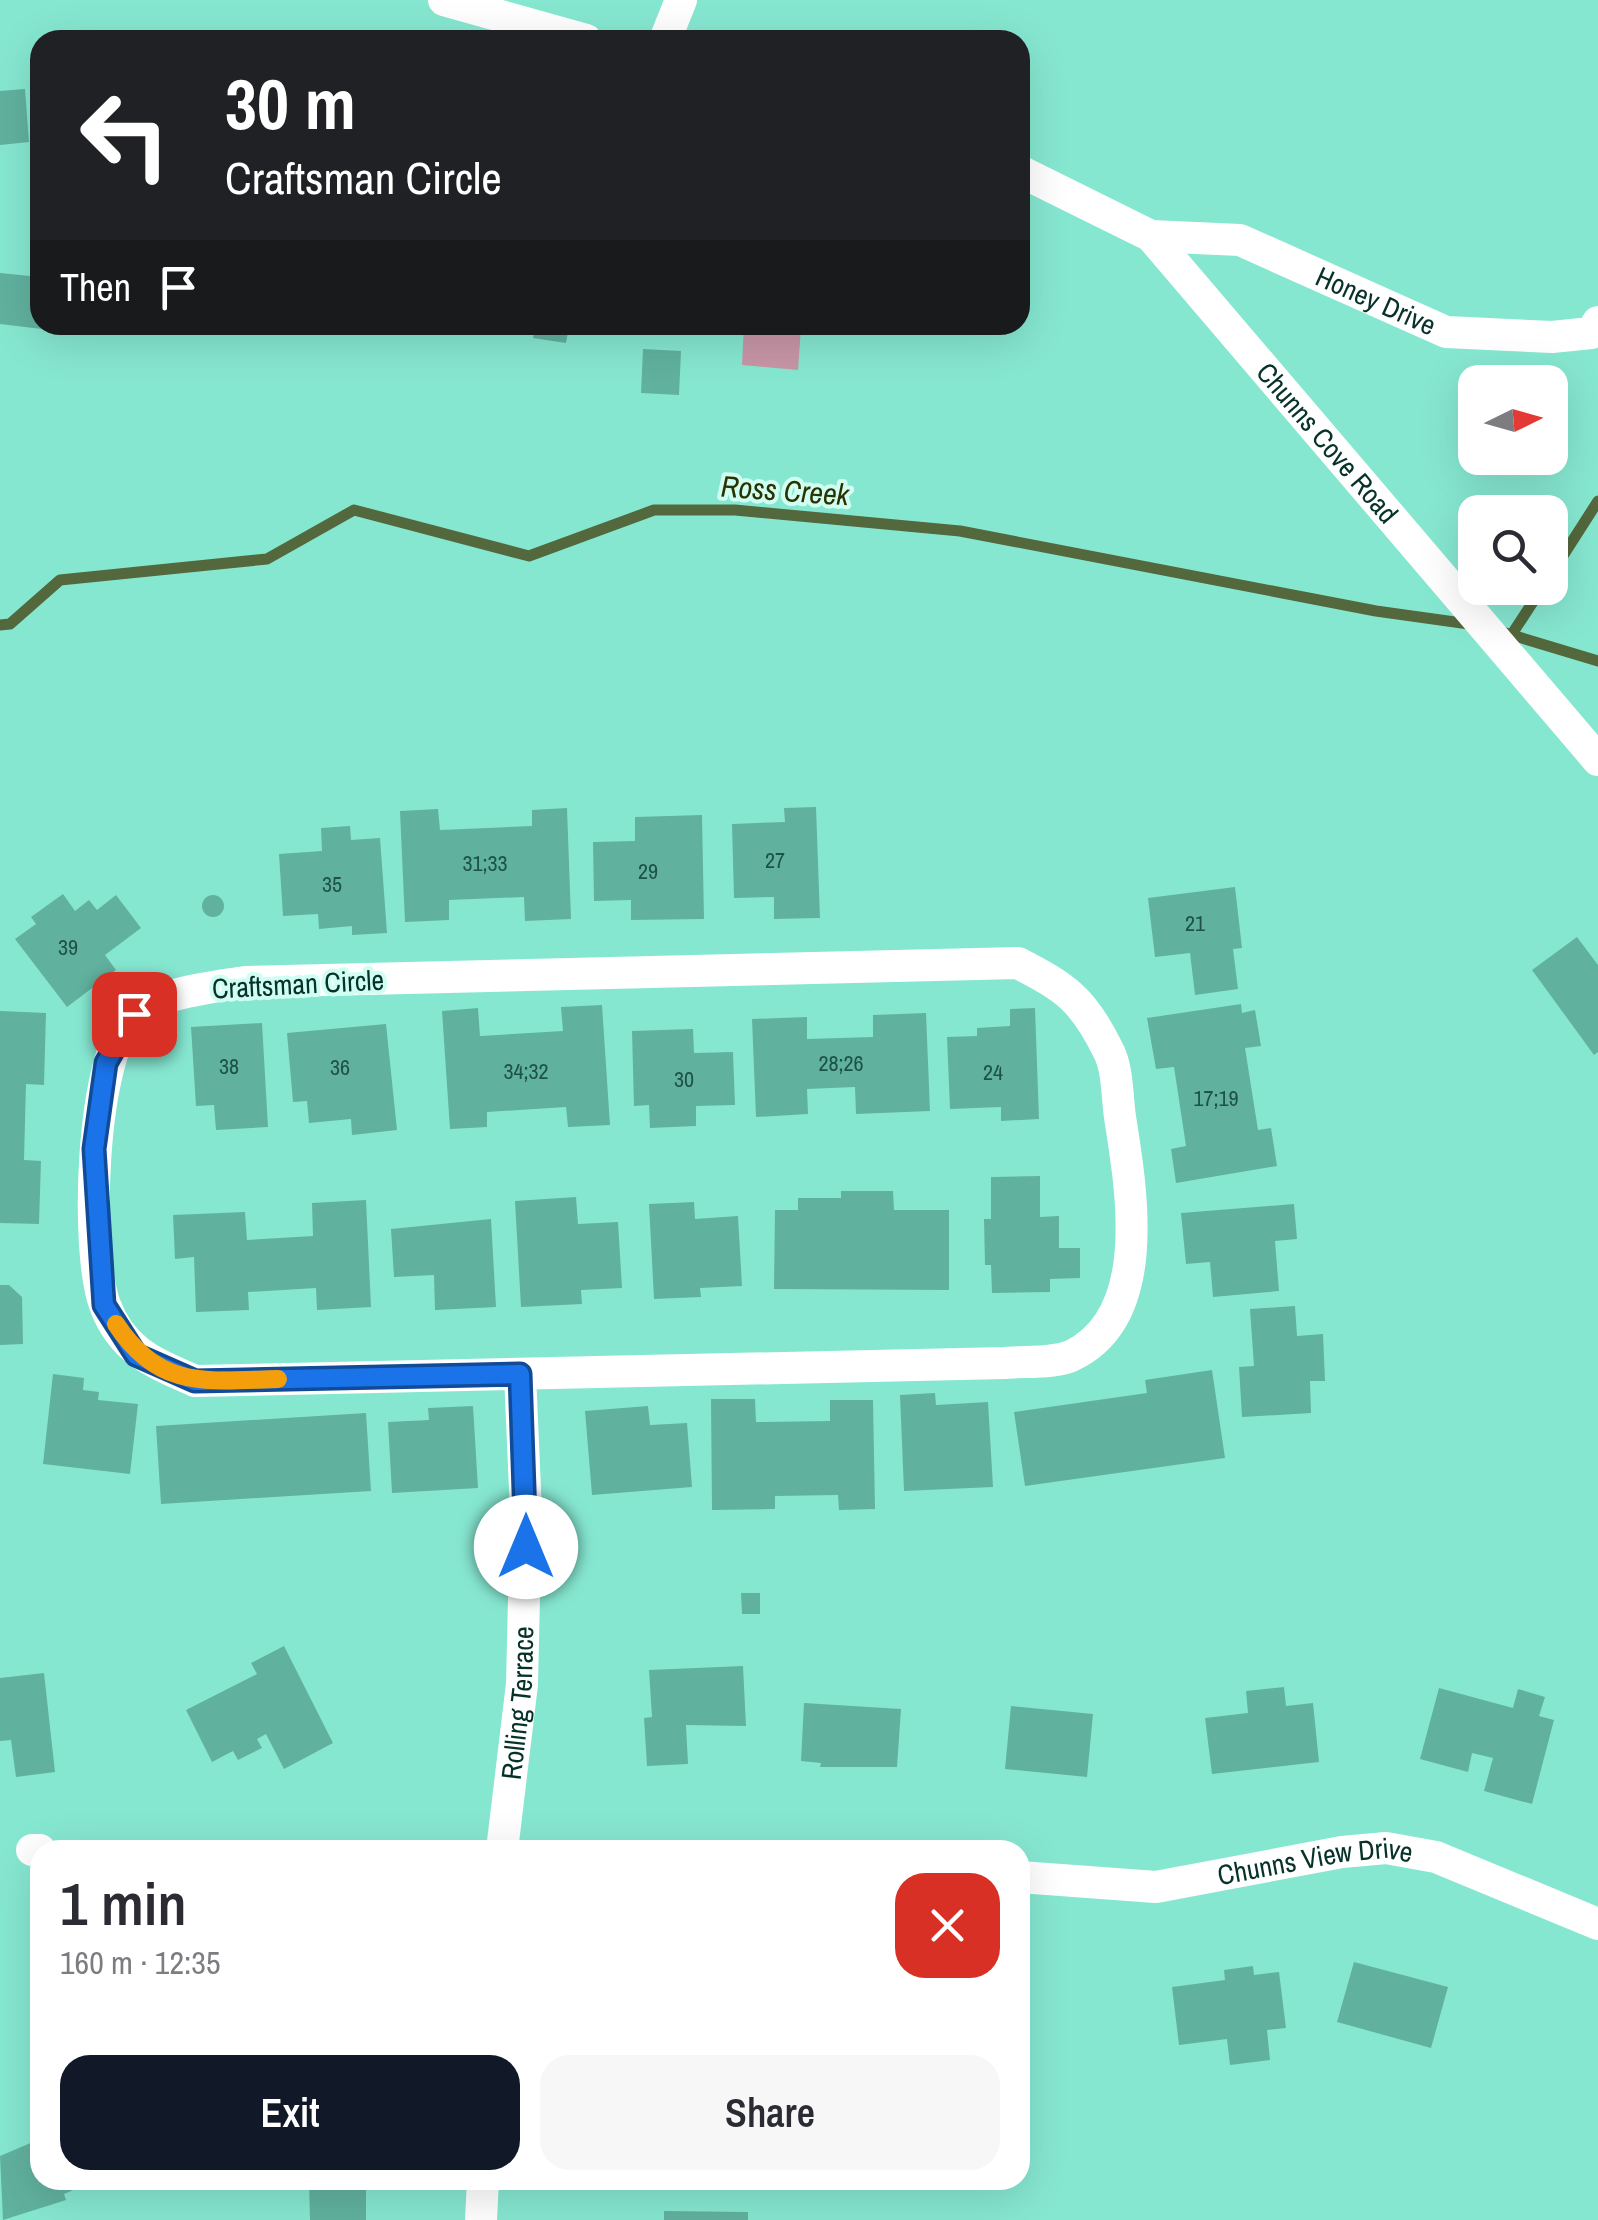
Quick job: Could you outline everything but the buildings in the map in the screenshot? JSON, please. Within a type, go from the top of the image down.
[{"type":"street","points":[[444,0],[494,5],[560,30]]},
{"type":"street","points":[[668,30],[680,0]]},
{"type":"street","name":"Chunns Cove Road","points":[[1030,176],[1151,236],[1598,760]]},
{"type":"street","name":"Honey Drive","points":[[1151,236],[1240,240],[1446,332],[1552,337],[1590,333],[1598,322]]},
{"type":"street","name":"Craftsman Circle","points":[[1018,963],[1070,990],[1110,1053],[1132,1192],[1132,1256],[1105,1330],[1072,1357],[520,1374],[195,1381],[136,1355],[104,1305],[94,1149],[106,1063],[134,1014],[188,992],[245,982],[1018,963]]},
{"type":"street","name":"Rolling Terrace","points":[[503,1840],[522,1684],[526,1513],[520,1374]]},
{"type":"street","name":"Chunns View Drive","points":[[1030,1878],[1156,1887],[1342,1852],[1386,1848],[1436,1857],[1598,1924]]},
{"type":"street","points":[[481,2220],[482,2190]]},
{"type":"shaded area","points":[[744,335],[800,335],[798,370],[742,365]]},
{"type":"waterway","points":[[1568,548],[1598,501]]},
{"type":"waterway","name":"Ross Creek","points":[[0,625],[10,624],[60,580],[267,559],[354,510],[529,556],[654,510],[735,510],[960,531],[1376,611],[1469,624]]},
{"type":"waterway","points":[[1512,634],[1531,605]]},
{"type":"waterway","name":"Ross Creek","points":[[1502,632],[1598,661]]},
{"type":"slow traffic","points":[[116,1324],[136,1355],[195,1381],[278,1379]]},
{"type":"route","points":[[134,1014],[106,1063],[94,1149],[98,1259],[104,1305],[136,1355],[195,1381],[520,1374],[526,1547]]}]
